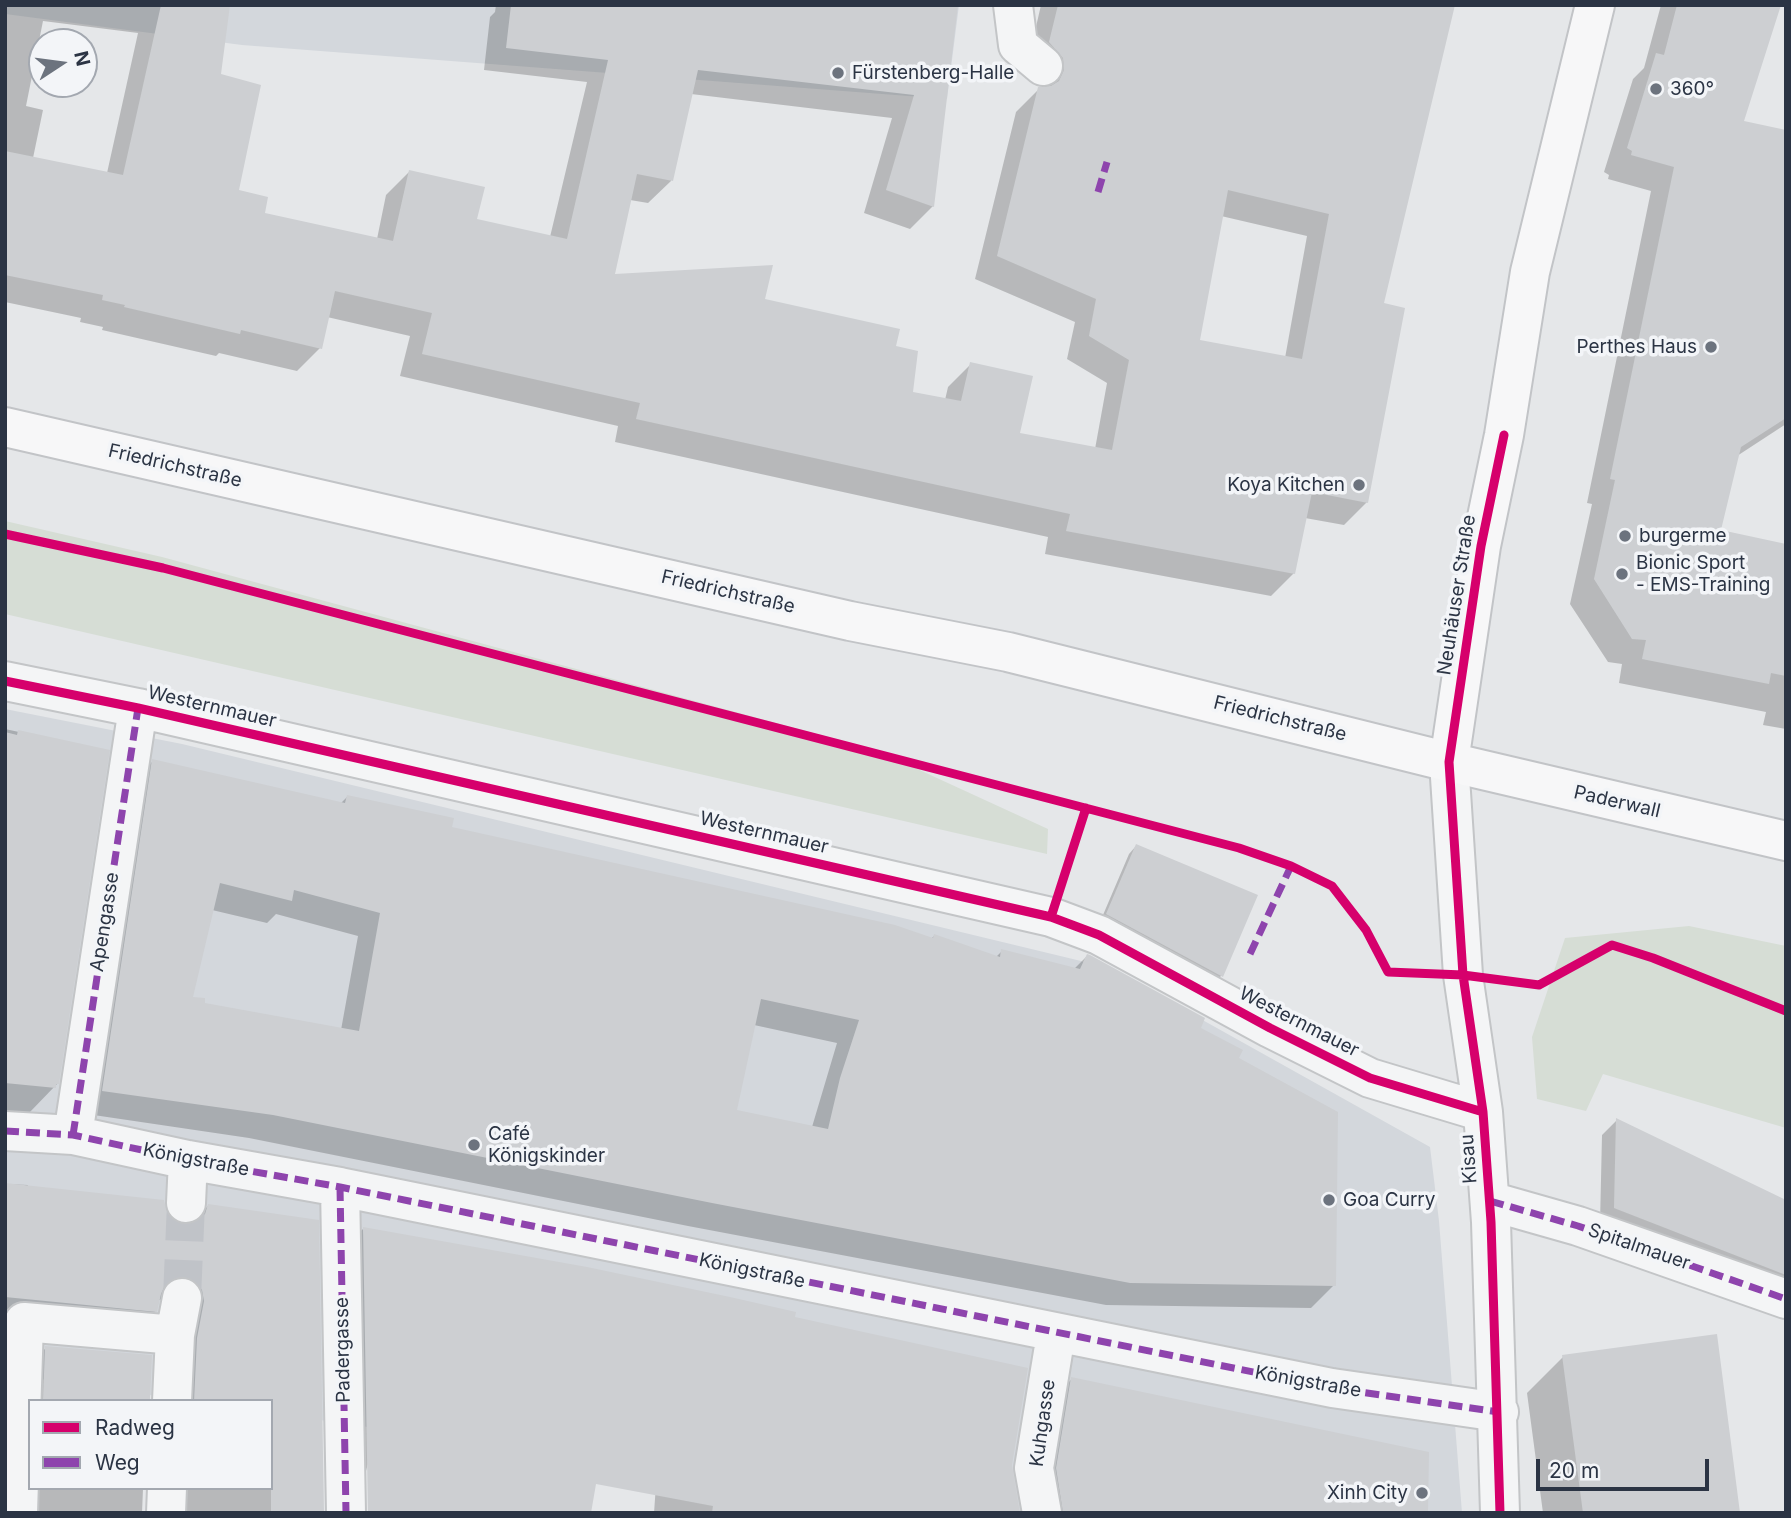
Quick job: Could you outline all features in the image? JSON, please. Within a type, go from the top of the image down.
[{"type":"main road","name":"Neuhäuser Straße","points":[[1449,762],[1481,546],[1504,435],[1530,272],[1595,5]]},
{"type":"main road","name":"Friedrichstraße","points":[[5,427],[850,621],[1008,652],[1449,762]]},
{"type":"main road","name":"Paderwall","points":[[1449,762],[1786,841]]},
{"type":"street","points":[[1013,5],[1018,45],[1043,66]]},
{"type":"street","name":"Westernmauer","points":[[5,681],[138,708],[1051,917],[1099,935],[1270,1028],[1370,1078],[1483,1112]]},
{"type":"street","name":"Apengasse","points":[[73,1135],[138,708]]},
{"type":"street","name":"Kisau","points":[[1449,762],[1463,975],[1483,1112],[1490,1201],[1499,1412],[1500,1513]]},
{"type":"street","name":"Königstraße","points":[[5,1131],[73,1135],[1332,1388],[1499,1412]]},
{"type":"street","points":[[186,1203],[188,1160]]},
{"type":"street","name":"Padergasse","points":[[340,1187],[346,1513]]},
{"type":"street","name":"Spitalmauer","points":[[1490,1201],[1578,1226],[1786,1299]]},
{"type":"street","points":[[172,1399],[175,1335],[182,1298]]},
{"type":"street","points":[[18,1513],[23,1322],[175,1335]]},
{"type":"street","name":"Kuhgasse","points":[[1042,1513],[1034,1468],[1056,1334]]},
{"type":"street","points":[[166,1513],[167,1490]]},
{"type":"shaded area","points":[[5,5],[959,5],[947,99],[242,45],[5,14]]},
{"type":"shaded area","points":[[5,521],[162,557],[876,750],[1048,829],[1047,854],[5,614]]},
{"type":"shaded area","points":[[5,709],[182,744],[1081,961],[1147,989],[1430,1147],[1439,1221],[1462,1513],[964,1513],[273,1413],[273,1399],[176,1399],[5,1374]]},
{"type":"shaded area","points":[[1689,926],[1786,946],[1786,1128],[1603,1074],[1586,1111],[1537,1099],[1532,1037],[1565,938]]},
{"type":"building","points":[[161,5],[230,5],[221,74],[261,85],[239,190],[268,197],[265,213],[393,241],[409,170],[485,187],[477,219],[567,239],[608,60],[506,48],[511,5],[958,5],[934,207],[886,190],[914,95],[698,70],[673,181],[637,174],[615,274],[773,265],[765,299],[900,329],[896,346],[918,351],[913,392],[961,401],[970,362],[1033,376],[1020,433],[1112,450],[1129,360],[1089,336],[1096,299],[997,256],[1038,87],[1051,86],[1059,81],[1064,70],[1063,58],[1049,42],[1058,5],[1455,5],[1384,303],[1405,308],[1368,503],[1312,492],[1295,574],[1066,531],[1070,514],[636,419],[640,403],[422,354],[432,313],[335,291],[322,349],[241,330],[240,334],[124,307],[125,305],[102,300],[103,295],[5,275],[5,151],[123,175]],"holes":[[[1228,190],[1329,214],[1302,359],[1200,340]]]},
{"type":"building","points":[[1677,5],[1781,5],[1744,121],[1786,130],[1786,418],[1741,447],[1721,530],[1786,544],[1786,676],[1771,673],[1769,684],[1642,659],[1646,640],[1632,639],[1594,579],[1615,480],[1610,479],[1674,167],[1631,155],[1632,151],[1627,148],[1656,53],[1664,55]]},
{"type":"building","points":[[18,730],[110,750],[59,1084],[56,1084],[56,1088],[5,1083],[5,732],[17,735]]},
{"type":"building","points":[[152,759],[345,803],[347,795],[454,818],[452,827],[895,925],[933,938],[934,934],[1000,957],[1001,949],[1080,969],[1087,954],[1090,955],[1205,1018],[1201,1028],[1243,1050],[1239,1058],[1338,1112],[1336,1286],[1130,1283],[273,1115],[102,1091]],"holes":[[[220,883],[292,901],[294,890],[380,913],[359,1031],[205,1003],[205,998],[193,997]],[[761,999],[859,1020],[840,1078],[828,1129],[737,1110]]]},
{"type":"building","points":[[1136,844],[1258,895],[1223,977],[1106,914]]},
{"type":"building","points":[[1616,1118],[1786,1200],[1786,1275],[1614,1208]]},
{"type":"building","points":[[5,1183],[164,1200],[167,1214],[175,1222],[184,1225],[197,1222],[205,1214],[208,1204],[319,1220],[324,1513],[271,1513],[273,1399],[194,1399],[197,1338],[204,1301],[202,1290],[196,1281],[185,1276],[166,1283],[157,1312],[5,1297]]},
{"type":"building","points":[[363,1227],[587,1267],[730,1297],[796,1312],[795,1317],[1028,1368],[1012,1465],[1020,1513],[712,1513],[713,1506],[596,1484],[591,1513],[368,1513]]},
{"type":"building","points":[[1717,1334],[1740,1513],[1583,1513],[1562,1355]]},
{"type":"building","points":[[45,1346],[152,1355],[150,1399],[43,1399]]},
{"type":"building","points":[[1071,1377],[1429,1452],[1428,1513],[1063,1513],[1056,1468]]},
{"type":"tunnel","points":[[182,1298],[186,1203]]},
{"type":"marked path","points":[[1098,192],[1107,162]]},
{"type":"marked path","points":[[73,1135],[138,708]]},
{"type":"marked path","points":[[1250,954],[1291,866]]},
{"type":"marked path","points":[[5,1131],[73,1135],[1332,1388],[1499,1412]]},
{"type":"marked path","points":[[340,1187],[346,1513]]},
{"type":"marked path","points":[[1490,1201],[1578,1226],[1786,1299]]},
{"type":"cycle path","points":[[1500,1513],[1491,1222],[1483,1112],[1463,975],[1449,762],[1481,546],[1504,435]]},
{"type":"cycle path","points":[[5,534],[163,568],[1239,848],[1291,866],[1332,886],[1366,930],[1388,972],[1463,975],[1539,985],[1612,945],[1653,958],[1786,1011]]},
{"type":"cycle path","points":[[5,681],[138,708],[1051,917],[1099,935],[1270,1028],[1370,1078],[1483,1112]]},
{"type":"cycle path","points":[[1051,917],[1086,808]]},
{"type":"place","name":"Fürstenberg-Halle","points":[[838,73]]},
{"type":"place","name":"360°","points":[[1656,89]]},
{"type":"place","name":"Perthes Haus","points":[[1711,347]]},
{"type":"place","name":"Koya Kitchen","points":[[1359,485]]},
{"type":"place","name":"burgerme","points":[[1625,536]]},
{"type":"place","name":"Bionic Sport - EMS-Training","points":[[1622,574]]},
{"type":"place","name":"Café Königskinder","points":[[474,1145]]},
{"type":"place","name":"Goa Curry","points":[[1329,1200]]},
{"type":"place","name":"Xinh City","points":[[1422,1493]]}]
